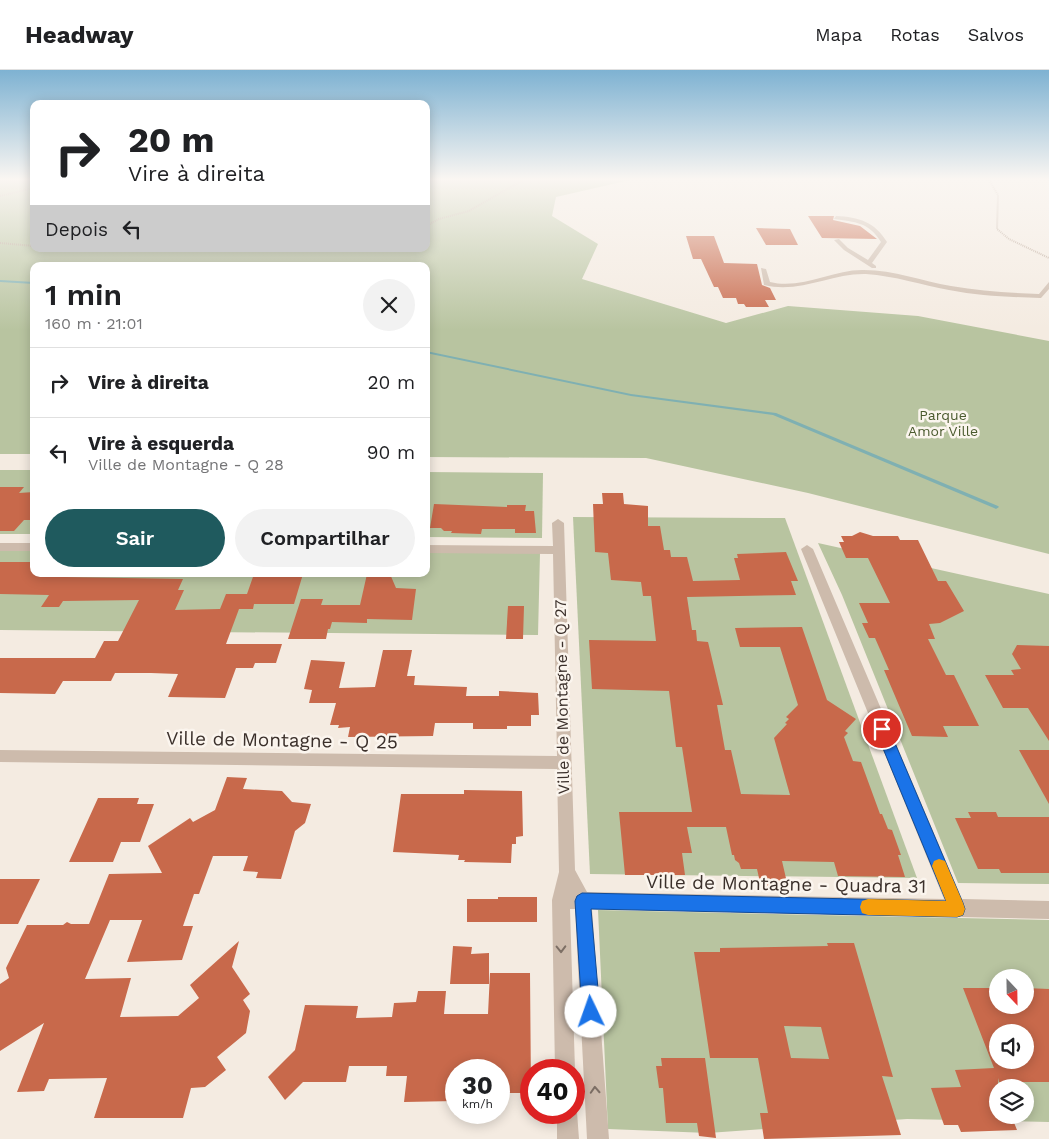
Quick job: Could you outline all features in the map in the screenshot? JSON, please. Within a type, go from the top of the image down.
[{"type":"street","points":[[869,263],[884,242],[876,230]]},
{"type":"street","points":[[837,240],[846,249],[869,263],[881,274]]},
{"type":"street","points":[[763,269],[767,283],[782,286],[842,273],[881,274],[963,291],[1017,296],[1045,296],[1049,284]]},
{"type":"street","name":"Ville de Montagne - Q 27","points":[[558,523],[567,872],[561,900],[566,1059]]},
{"type":"street","points":[[0,547],[30,547]]},
{"type":"street","points":[[430,549],[559,550]]},
{"type":"street","points":[[807,549],[957,909]]},
{"type":"street","name":"Ville de Montagne - Q 25","points":[[0,756],[563,763]]},
{"type":"street","name":"Ville de Montagne - Q 27","points":[[567,872],[582,901]]},
{"type":"street","name":"Ville de Montagne - Quadra 31","points":[[561,900],[1049,910]]},
{"type":"street","points":[[582,901],[598,1139]]},
{"type":"street","points":[[567,1124],[568,1139]]},
{"type":"path","points":[[998,230],[1009,239],[1049,258]]},
{"type":"path","points":[[0,243],[30,245]]},
{"type":"green space","name":"Parque Amor Ville","points":[[0,230],[30,230],[30,252],[430,252],[430,230],[575,230],[598,244],[582,279],[726,323],[788,306],[918,316],[1049,341],[1049,554],[808,493],[646,458],[430,457],[430,262],[30,262],[30,454],[0,454]]},
{"type":"green space","points":[[0,470],[30,470],[30,534],[0,534]]},
{"type":"green space","points":[[430,472],[543,473],[542,538],[430,537]]},
{"type":"green space","points":[[573,517],[785,518],[917,878],[590,874]]},
{"type":"green space","points":[[818,543],[1049,594],[1049,884],[958,883],[842,595]]},
{"type":"green space","points":[[0,549],[30,549],[30,577],[430,577],[430,552],[540,553],[538,635],[0,630]]},
{"type":"green space","points":[[598,910],[1049,920],[1049,1122],[1034,1122],[1034,1079],[989,1079],[989,1121],[907,1119],[708,1133],[608,1129]]},
{"type":"building","points":[[757,230],[790,230],[798,245],[766,245]]},
{"type":"building","points":[[817,230],[865,230],[877,239],[822,238]]},
{"type":"building","points":[[686,236],[714,236],[724,263],[757,264],[762,285],[770,288],[776,300],[765,300],[769,307],[746,307],[744,304],[738,304],[736,298],[723,298],[718,287],[714,287],[701,259],[693,259]]},
{"type":"building","points":[[0,487],[24,487],[19,493],[30,492],[30,520],[24,520],[14,531],[0,531]]},
{"type":"building","points":[[602,493],[623,493],[624,504],[648,506],[648,526],[660,526],[664,550],[670,550],[671,557],[687,557],[693,581],[740,580],[734,558],[738,558],[737,554],[786,552],[798,581],[791,581],[796,595],[687,597],[692,630],[696,630],[697,641],[708,642],[723,705],[717,705],[725,750],[731,750],[741,794],[790,795],[774,738],[787,724],[785,723],[789,719],[786,717],[798,705],[780,647],[740,647],[735,628],[802,627],[827,700],[856,719],[845,731],[848,733],[844,737],[853,761],[861,762],[880,814],[882,814],[888,829],[892,830],[901,855],[898,855],[905,877],[838,876],[834,862],[782,861],[788,887],[761,887],[757,869],[741,869],[734,855],[732,855],[726,827],[687,827],[692,853],[682,853],[685,875],[625,875],[619,812],[692,812],[682,747],[676,747],[669,691],[592,689],[589,640],[656,641],[651,596],[643,596],[641,582],[611,580],[608,553],[595,552],[593,504],[603,504]]},
{"type":"building","points":[[434,504],[507,507],[507,505],[526,505],[525,511],[534,511],[536,533],[515,533],[515,529],[482,529],[481,534],[451,533],[452,531],[444,531],[441,528],[430,528]]},
{"type":"building","points":[[860,532],[873,536],[898,536],[900,540],[918,540],[938,581],[946,581],[964,611],[940,623],[929,624],[935,639],[928,639],[946,675],[954,675],[979,726],[943,726],[948,737],[912,736],[884,670],[889,670],[875,638],[869,638],[862,623],[868,623],[859,603],[890,603],[868,558],[846,558],[839,542],[844,542],[841,536],[852,536]]},
{"type":"building","points":[[0,562],[30,562],[30,577],[183,579],[178,590],[184,590],[175,610],[220,609],[226,594],[247,594],[253,577],[302,577],[294,604],[254,604],[253,609],[239,609],[226,644],[282,644],[276,663],[255,663],[253,668],[236,668],[225,698],[168,697],[178,674],[151,673],[115,673],[111,681],[63,681],[55,694],[0,693],[0,658],[95,658],[104,641],[118,641],[139,600],[63,601],[59,607],[41,607],[49,595],[0,594]]},
{"type":"building","points":[[366,577],[391,577],[396,588],[416,589],[412,620],[367,619],[367,623],[332,622],[326,639],[288,639],[301,599],[323,599],[321,605],[360,605]]},
{"type":"building","points":[[508,606],[524,606],[523,639],[506,639]]},
{"type":"building","points":[[1017,645],[1049,646],[1049,741],[1028,708],[1003,708],[985,675],[1014,675],[1011,670],[1021,669],[1012,654]]},
{"type":"building","points":[[383,650],[412,650],[407,676],[415,676],[414,685],[467,687],[466,696],[499,696],[499,691],[538,693],[539,715],[531,715],[531,726],[507,726],[507,729],[473,729],[473,723],[435,723],[433,736],[348,737],[350,727],[338,728],[339,725],[330,725],[336,703],[309,703],[312,690],[304,689],[311,660],[345,662],[339,688],[375,687]]},
{"type":"building","points":[[1019,750],[1049,750],[1049,804]]},
{"type":"building","points":[[227,777],[247,778],[243,789],[282,791],[292,802],[311,804],[305,823],[295,831],[281,879],[256,878],[258,872],[243,871],[248,856],[213,856],[199,894],[194,894],[183,926],[193,926],[182,960],[127,962],[142,920],[110,920],[85,979],[131,978],[120,1017],[178,1016],[199,998],[190,985],[239,941],[232,967],[250,994],[243,1000],[250,1011],[246,1033],[217,1057],[226,1070],[205,1087],[191,1088],[183,1118],[94,1118],[107,1078],[49,1079],[44,1091],[17,1092],[44,1023],[0,1051],[0,984],[9,978],[6,968],[27,925],[63,925],[67,922],[71,924],[89,924],[109,874],[162,873],[148,846],[190,818],[193,822],[215,810]]},
{"type":"building","points":[[464,790],[522,791],[523,836],[516,837],[516,844],[512,844],[511,863],[464,862],[465,860],[458,860],[459,855],[393,852],[401,794],[464,794]]},
{"type":"building","points":[[98,798],[139,798],[137,804],[154,804],[140,842],[121,842],[113,862],[69,862]]},
{"type":"building","points":[[968,812],[996,812],[998,817],[1049,817],[1049,873],[1001,873],[999,869],[978,869],[955,818],[971,818]]},
{"type":"building","points":[[0,879],[40,879],[18,924],[0,924]]},
{"type":"building","points":[[498,897],[537,897],[537,922],[467,922],[467,899],[498,899]]},
{"type":"building","points":[[827,943],[854,943],[893,1077],[882,1076],[901,1135],[764,1139],[760,1113],[768,1113],[758,1058],[710,1058],[694,952],[720,952],[720,948],[828,946]],"holes":[[[784,1026],[821,1027],[829,1059],[791,1058]]]},
{"type":"building","points":[[453,946],[472,947],[471,954],[489,953],[489,984],[450,984]]},
{"type":"building","points":[[490,973],[530,973],[531,1059],[520,1059],[520,1093],[510,1093],[510,1059],[445,1059],[445,1101],[404,1102],[407,1076],[386,1076],[387,1066],[349,1066],[346,1082],[303,1082],[285,1100],[268,1077],[295,1050],[305,1005],[358,1006],[356,1018],[392,1017],[394,1003],[416,1002],[418,991],[446,991],[444,1014],[488,1014]]},
{"type":"building","points":[[963,988],[989,988],[989,1014],[1034,1014],[1034,988],[1049,989],[1049,1082],[1034,1082],[1034,1079],[989,1079],[989,1124],[1015,1124],[1017,1130],[961,1132],[958,1125],[944,1125],[931,1088],[961,1087],[955,1070],[1034,1069],[1034,1024],[989,1024],[989,1055]]},
{"type":"building","points":[[661,1058],[705,1058],[716,1138],[699,1136],[697,1123],[666,1123],[663,1088],[659,1088],[656,1066],[662,1066]]},
{"type":"waterway","points":[[0,281],[30,283]]},
{"type":"waterway","points":[[430,353],[631,395],[774,414],[996,507]]},
{"type":"slow traffic","points":[[868,907],[957,909],[939,866]]},
{"type":"route","points":[[591,1012],[582,901],[957,909],[882,729]]}]
